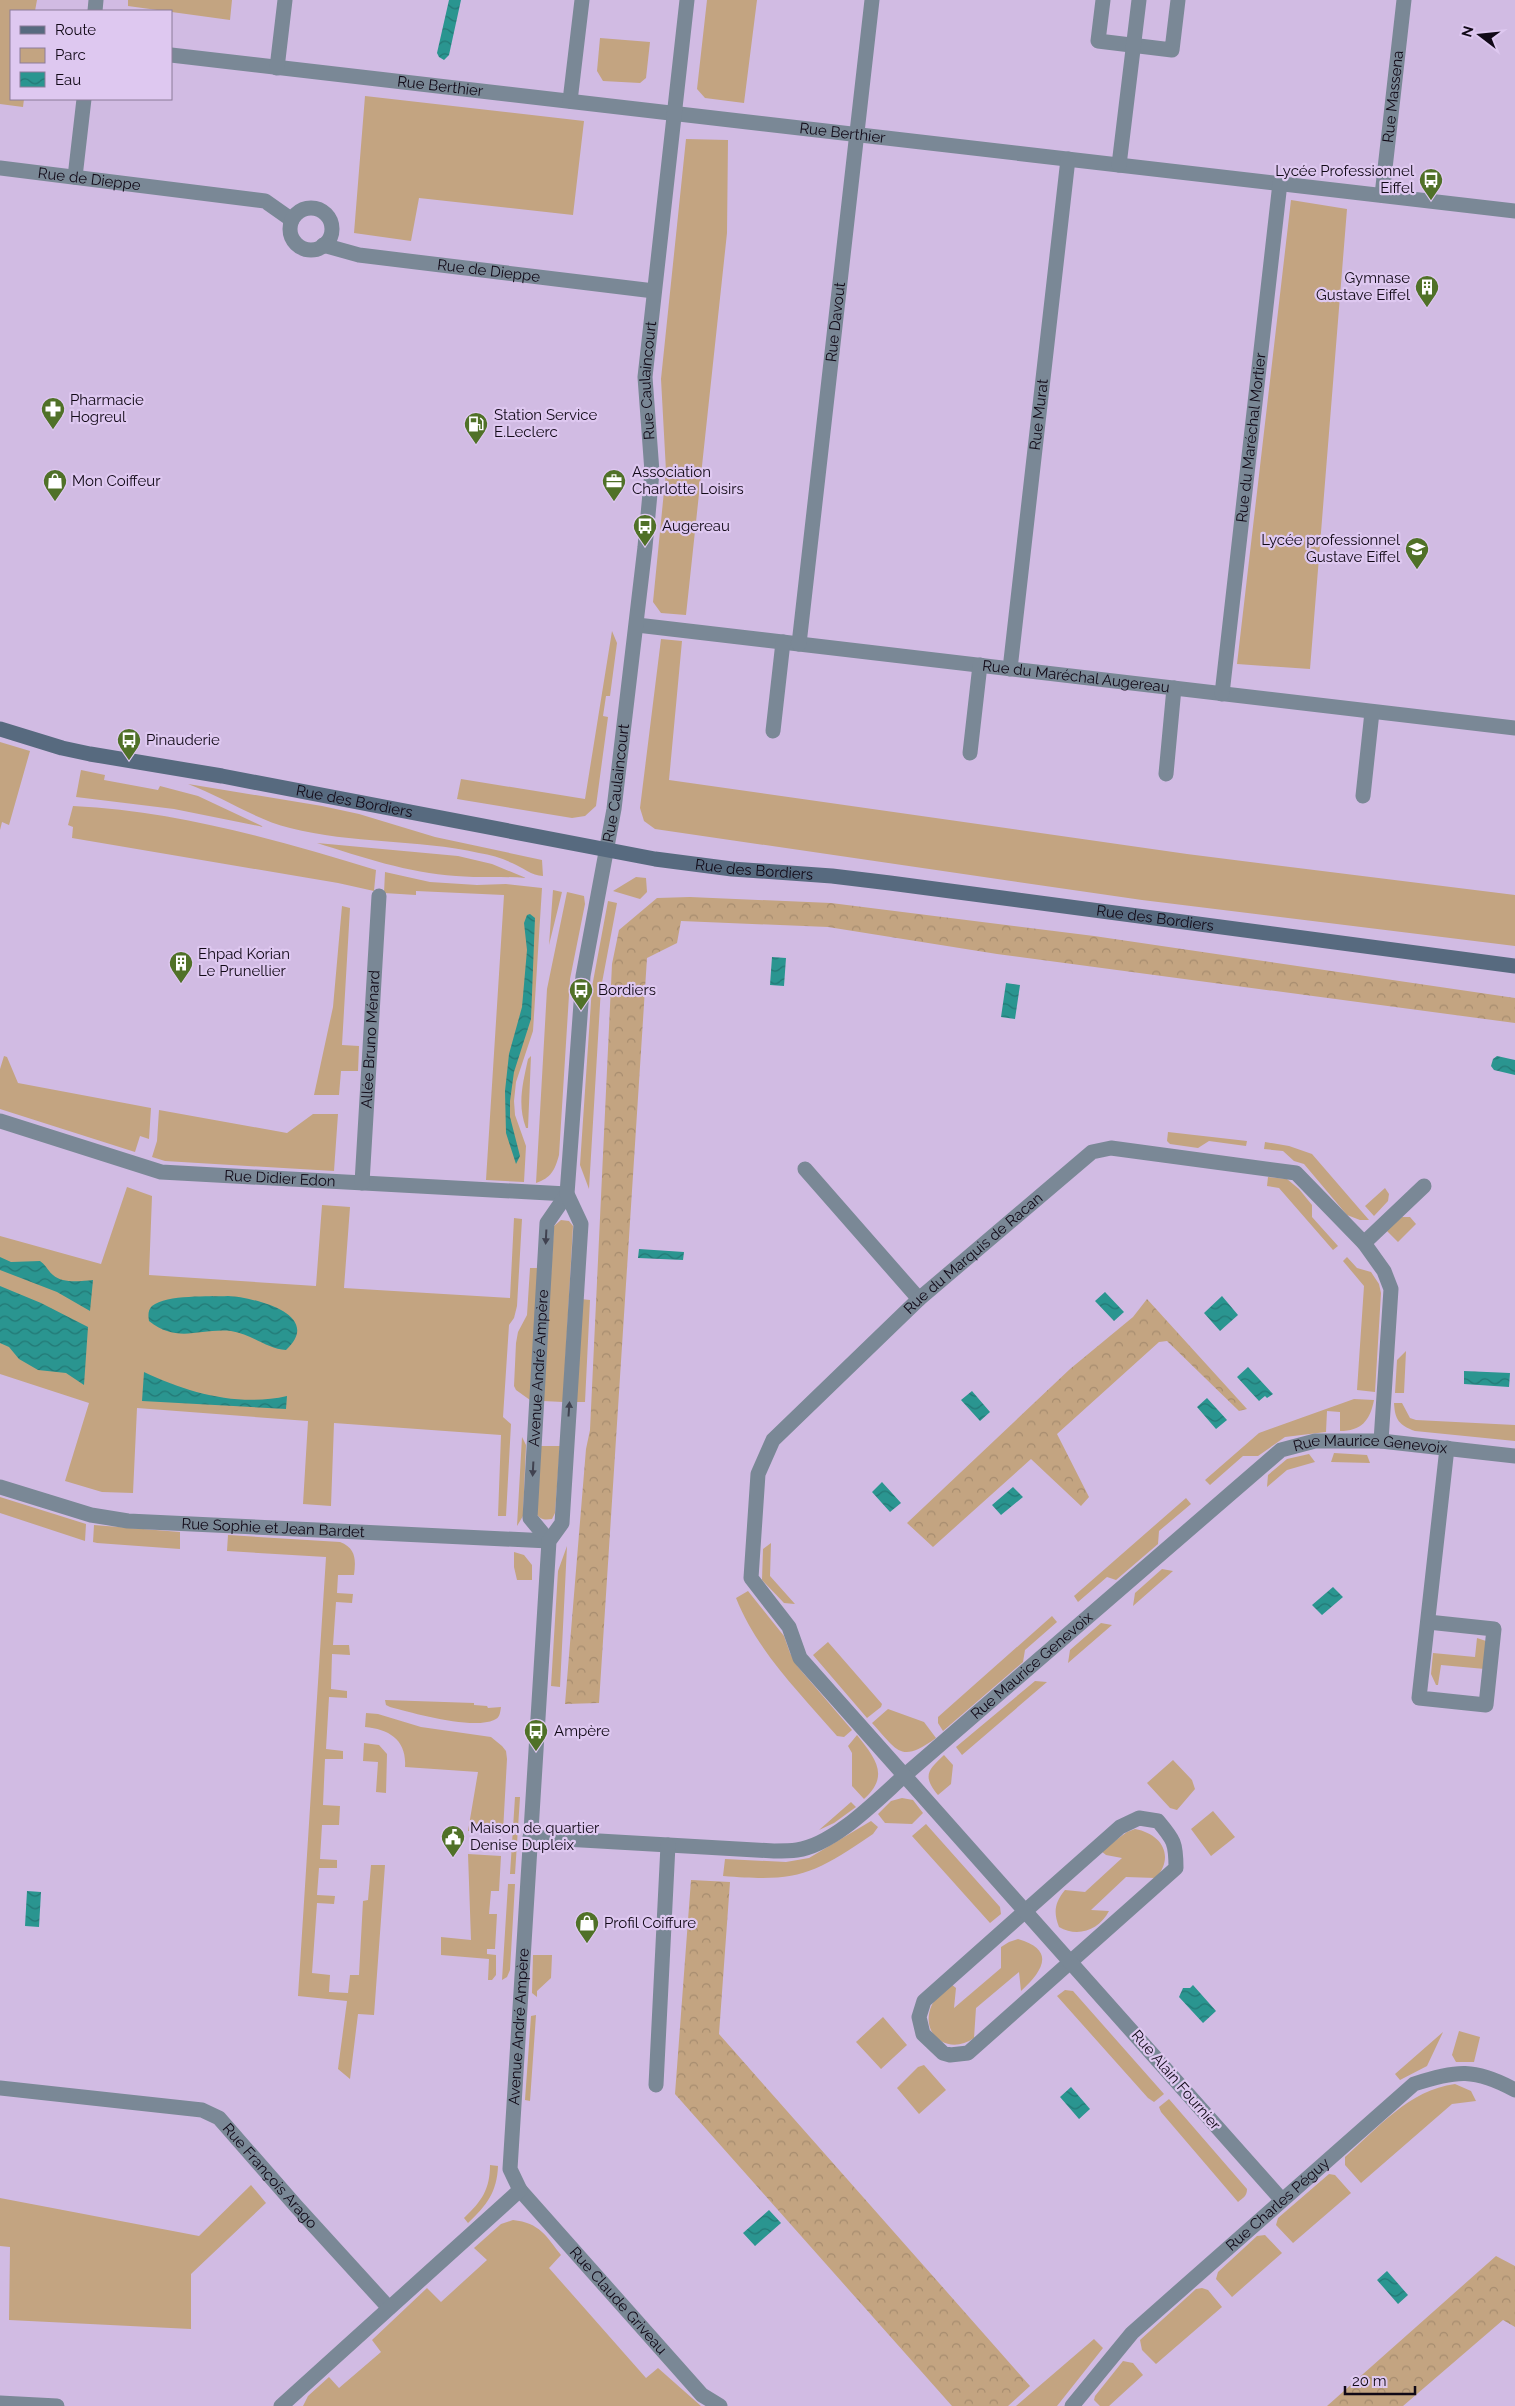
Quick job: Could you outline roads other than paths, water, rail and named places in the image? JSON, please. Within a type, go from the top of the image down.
[{"type":"street","points":[[277,68],[285,0]]},
{"type":"street","points":[[570,101],[582,0]]},
{"type":"street","name":"Rue Caulaincourt","points":[[607,851],[637,625],[652,472],[645,377],[687,0]]},
{"type":"street","name":"Rue Davout","points":[[799,644],[872,0]]},
{"type":"street","points":[[1103,0],[1098,41],[1172,50],[1178,0]]},
{"type":"street","points":[[1119,165],[1139,0]]},
{"type":"street","name":"Rue Massena","points":[[1382,195],[1404,0]]},
{"type":"street","name":"Rue Berthier","points":[[172,55],[1515,211]]},
{"type":"street","points":[[75,177],[84,100]]},
{"type":"street","name":"Rue Murat","points":[[1010,669],[1068,159]]},
{"type":"street","name":"Rue de Dieppe","points":[[0,168],[265,201],[292,220],[290,233],[298,245],[310,249],[323,245],[360,255],[654,291]]},
{"type":"street","name":"Rue du Maréchal Mortier","points":[[1222,694],[1280,183]]},
{"type":"street","points":[[292,220],[300,211],[306,209],[312,208],[324,213],[328,217],[331,229],[328,241],[323,245]]},
{"type":"street","name":"Rue du Maréchal Augereau","points":[[637,625],[1515,728]]},
{"type":"street","points":[[773,731],[783,642]]},
{"type":"street","points":[[970,753],[980,666]]},
{"type":"street","points":[[1166,774],[1174,688]]},
{"type":"street","points":[[1362,796],[1372,712]]},
{"type":"street","name":"Rue des Bordiers","points":[[0,729],[62,748],[90,754],[222,776],[607,851],[732,869],[880,882],[1515,966]]},
{"type":"street","name":"Avenue André Ampère","points":[[520,2190],[510,2169],[530,1837],[549,1541],[562,1523],[581,1224],[567,1194],[583,976],[607,851]]},
{"type":"street","name":"Allée Bruno Ménard","points":[[362,1183],[379,896]]},
{"type":"street","name":"Rue Didier Edon","points":[[0,1121],[161,1172],[567,1194]]},
{"type":"street","name":"Rue du Marquis de Racan","points":[[905,1775],[800,1658],[789,1627],[751,1578],[758,1474],[773,1440],[919,1299],[1092,1152],[1111,1148],[1296,1173],[1364,1243],[1384,1271],[1391,1290],[1381,1441]]},
{"type":"street","points":[[805,1169],[919,1299]]},
{"type":"street","points":[[1364,1243],[1424,1186]]},
{"type":"street","name":"Avenue André Ampère","points":[[549,1541],[530,1518],[547,1223],[567,1194]]},
{"type":"street","name":"Rue Maurice Genevoix","points":[[530,1837],[774,1851],[799,1850],[822,1842],[847,1825],[1281,1450],[1315,1441],[1381,1441],[1515,1456]]},
{"type":"street","points":[[1428,1622],[1494,1629],[1486,1705],[1419,1698],[1447,1448]]},
{"type":"street","name":"Rue Sophie et Jean Bardet","points":[[0,1487],[91,1515],[128,1521],[549,1541]]},
{"type":"street","name":"Rue Alain Fournier","points":[[905,1775],[1072,1961],[1281,2199]]},
{"type":"street","points":[[1139,1818],[1158,1821],[1173,1839],[1176,1847],[1176,1868],[1072,1961],[968,2053],[950,2055],[943,2052],[923,2034],[918,2017],[924,2001],[1120,1827],[1139,1818]]},
{"type":"street","points":[[656,2085],[668,1845]]},
{"type":"street","name":"Rue Charles Péguy","points":[[1072,2406],[1132,2333],[1281,2199],[1414,2084],[1446,2073],[1482,2074],[1515,2090]]},
{"type":"street","name":"Rue François Arago","points":[[0,2088],[202,2110],[219,2118],[389,2308]]},
{"type":"street","points":[[281,2406],[520,2190]]},
{"type":"street","name":"Rue Claude Griveau","points":[[520,2190],[702,2395],[720,2406]]},
{"type":"street","points":[[0,2403],[57,2406]]},
{"type":"water","points":[[449,0],[461,0],[449,55],[444,60],[437,53]]},
{"type":"water","points":[[530,914],[535,918],[531,1019],[514,1072],[510,1101],[510,1117],[520,1156],[516,1164],[506,1133],[505,1091],[509,1054],[522,1007],[527,950],[524,923],[527,915]]},
{"type":"water","points":[[772,957],[786,958],[784,986],[770,985]]},
{"type":"water","points":[[1006,983],[1020,985],[1015,1019],[1001,1017]]},
{"type":"water","points":[[1497,1056],[1515,1060],[1515,1075],[1494,1070],[1491,1066],[1493,1059]]},
{"type":"water","points":[[639,1249],[684,1252],[683,1260],[638,1258]]},
{"type":"water","points":[[0,1257],[11,1262],[40,1261],[53,1275],[62,1280],[93,1280],[90,1311],[57,1292],[0,1270]]},
{"type":"water","points":[[0,1286],[41,1303],[88,1327],[84,1385],[66,1373],[38,1370],[19,1359],[9,1347],[0,1343]]},
{"type":"water","points":[[1105,1292],[1124,1312],[1114,1321],[1095,1301]]},
{"type":"water","points":[[200,1296],[228,1296],[253,1300],[281,1310],[291,1317],[297,1327],[296,1337],[286,1350],[272,1347],[246,1335],[231,1331],[189,1334],[170,1332],[149,1321],[150,1309],[159,1302]]},
{"type":"water","points":[[1222,1296],[1238,1315],[1220,1331],[1204,1313]]},
{"type":"water","points":[[1248,1367],[1273,1394],[1267,1398],[1265,1396],[1259,1401],[1237,1377]]},
{"type":"water","points":[[1464,1371],[1510,1373],[1509,1387],[1464,1384]]},
{"type":"water","points":[[144,1372],[178,1386],[214,1396],[251,1400],[287,1396],[286,1409],[142,1401]]},
{"type":"water","points":[[972,1391],[990,1412],[980,1421],[961,1400]]},
{"type":"water","points":[[1207,1398],[1227,1420],[1216,1429],[1197,1407]]},
{"type":"water","points":[[882,1482],[901,1503],[890,1512],[872,1492]]},
{"type":"water","points":[[1013,1487],[1023,1497],[1001,1515],[992,1505]]},
{"type":"water","points":[[1333,1587],[1343,1597],[1322,1615],[1312,1605]]},
{"type":"water","points":[[27,1891],[41,1892],[39,1927],[25,1926]]},
{"type":"water","points":[[1193,1985],[1216,2011],[1203,2023],[1179,1997],[1183,1988],[1190,1988]]},
{"type":"water","points":[[1071,2087],[1090,2109],[1079,2119],[1060,2097]]},
{"type":"water","points":[[769,2210],[781,2223],[755,2246],[743,2233]]},
{"type":"water","points":[[1387,2271],[1408,2295],[1398,2304],[1377,2280]]},
{"type":"place","name":"Lycée Professionnel Eiffel","points":[[1431,201]]},
{"type":"place","name":"Gymnase Gustave Eiffel","points":[[1427,308]]},
{"type":"place","name":"Pharmacie Hogreul","points":[[53,430]]},
{"type":"place","name":"Station Service E.Leclerc","points":[[476,445]]},
{"type":"place","name":"Mon Coiffeur","points":[[55,502]]},
{"type":"place","name":"Association Charlotte Loisirs","points":[[614,502]]},
{"type":"place","name":"Augereau","points":[[645,547]]},
{"type":"place","name":"Lycée professionnel Gustave Eiffel","points":[[1417,570]]},
{"type":"place","name":"Pinauderie","points":[[129,761]]},
{"type":"place","name":"Ehpad Korian Le Prunellier","points":[[181,984]]},
{"type":"place","name":"Bordiers","points":[[581,1011]]},
{"type":"place","name":"Ampère","points":[[536,1752]]},
{"type":"place","name":"Maison de quartier Denise Dupleix","points":[[453,1858]]},
{"type":"place","name":"Profil Coiffure","points":[[587,1944]]}]
